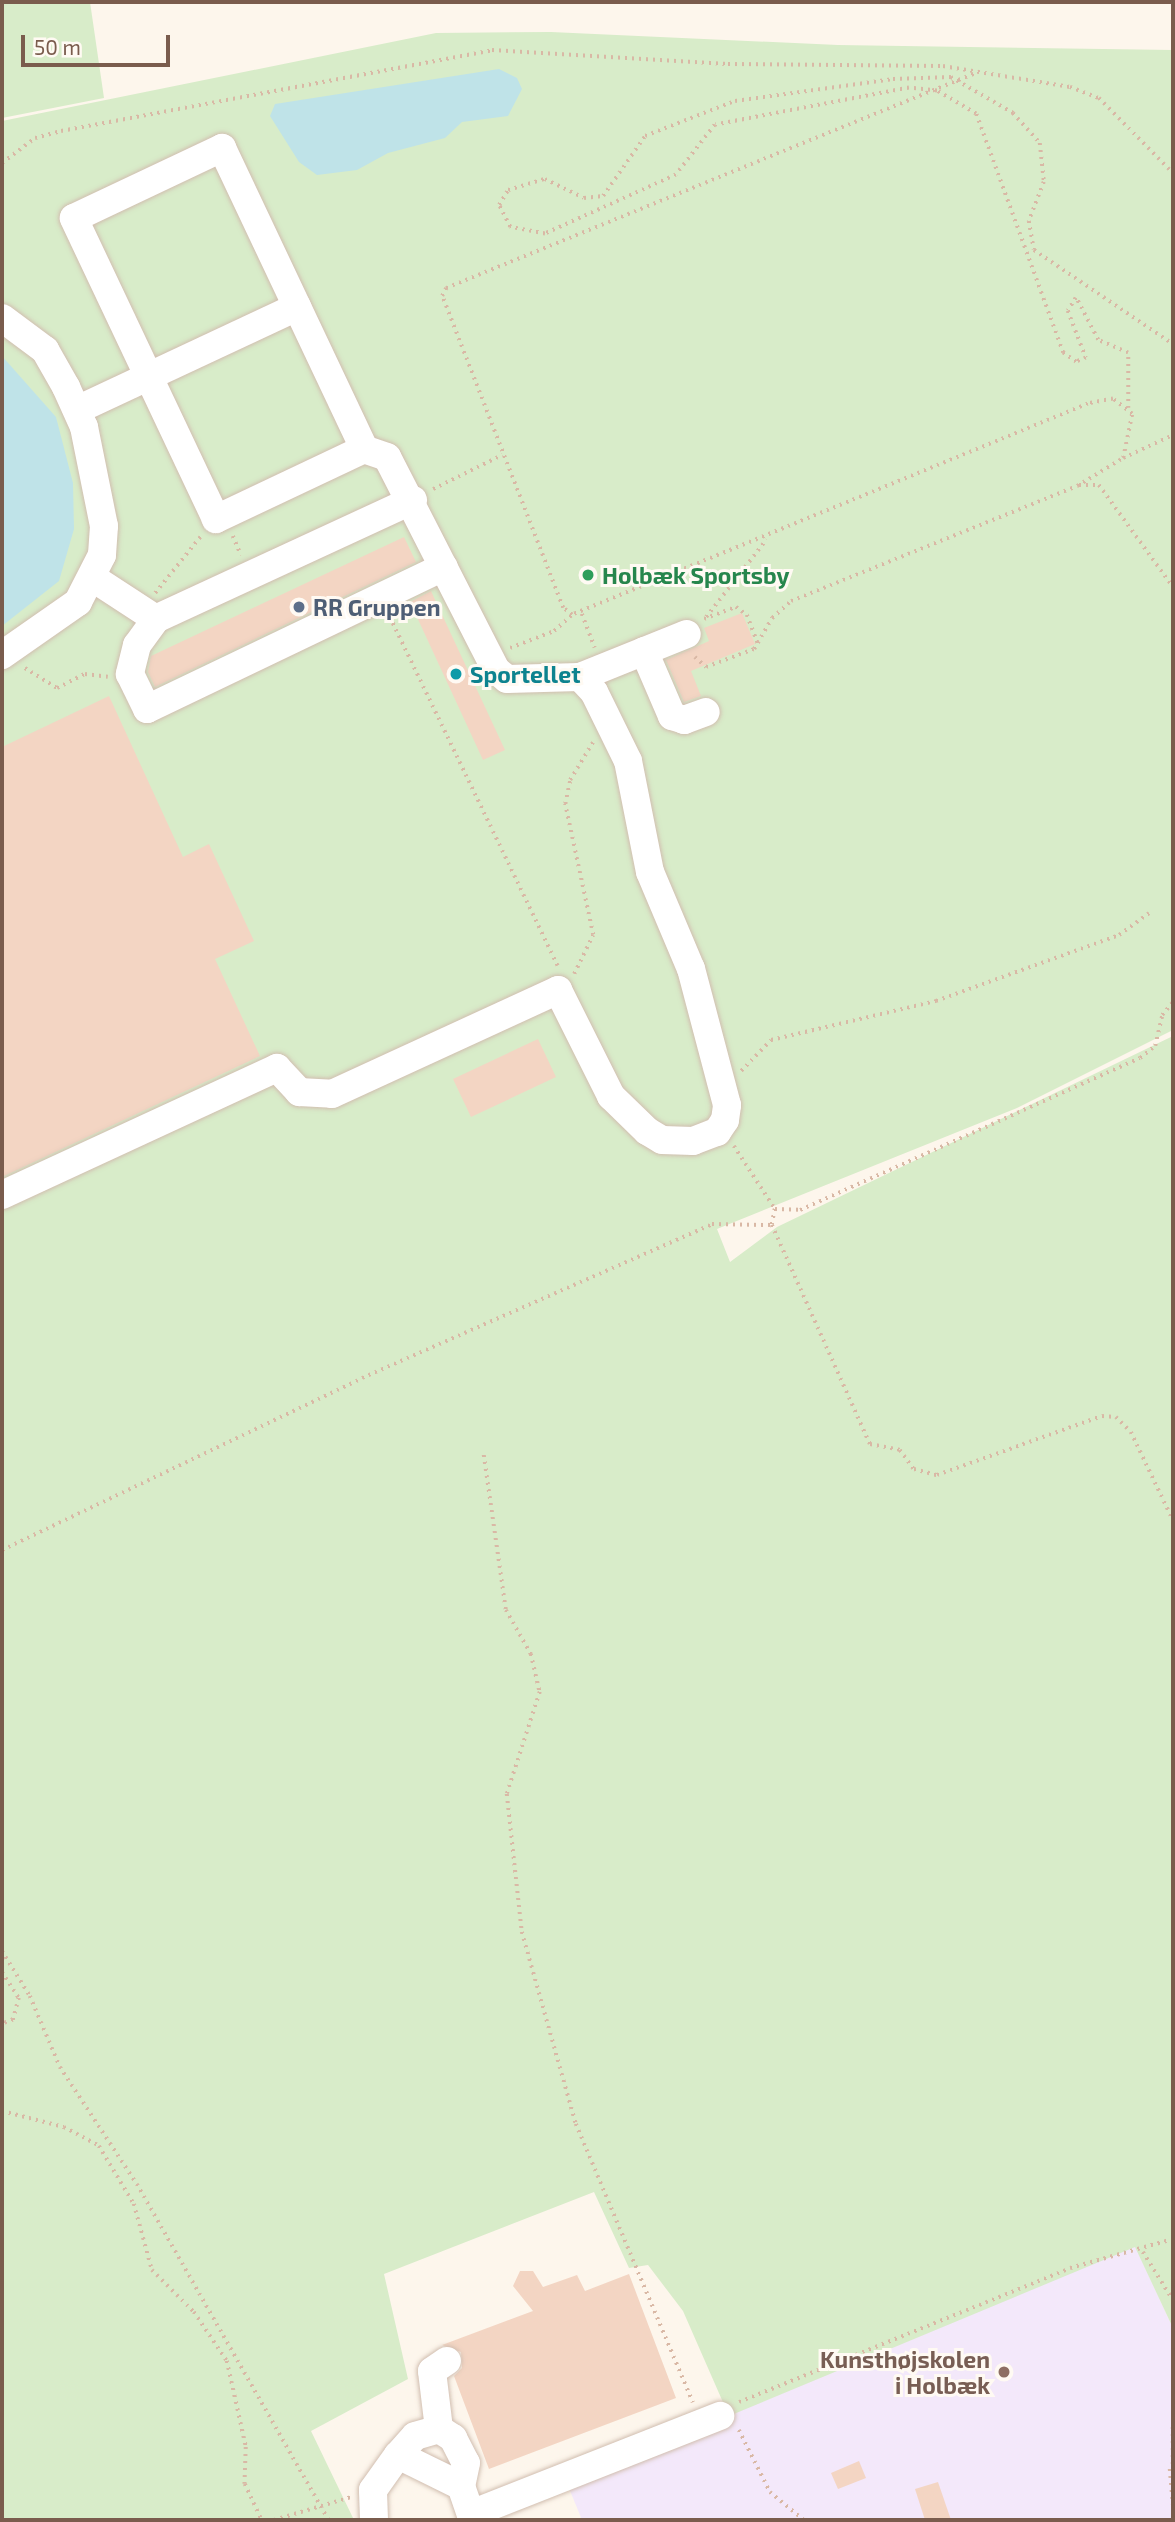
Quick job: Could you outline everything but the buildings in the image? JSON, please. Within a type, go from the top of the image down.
[{"type":"street","points":[[364,449],[220,517],[149,377],[74,218],[222,148],[364,449],[396,464],[485,657],[508,679],[591,672],[696,626]]},
{"type":"street","points":[[77,410],[297,307]]},
{"type":"street","points":[[2,318],[45,350],[77,410],[103,510],[104,543],[93,579],[60,618],[2,655]]},
{"type":"street","points":[[413,500],[250,577],[150,613],[137,645],[130,674],[147,709],[444,566]]},
{"type":"street","points":[[93,579],[150,613]]},
{"type":"street","points":[[644,651],[672,716],[684,720],[706,712]]},
{"type":"street","points":[[2,1195],[277,1069],[299,1092],[331,1094],[558,990],[611,1096],[647,1131],[684,1141],[717,1132],[727,1105],[687,956],[650,872],[628,761],[611,728],[591,672]]},
{"type":"street","points":[[439,2429],[432,2371],[447,2361]]},
{"type":"street","points":[[374,2520],[373,2490],[415,2436],[439,2429],[453,2438],[466,2463],[461,2486],[472,2517],[719,2416]]},
{"type":"street","points":[[398,2455],[461,2486]]},
{"type":"path","points":[[2,163],[36,138],[61,131],[492,50],[530,56],[620,54],[978,72],[1088,91],[1173,173]]},
{"type":"path","points":[[572,615],[563,608],[441,303],[446,288],[978,72]]},
{"type":"path","points":[[1123,458],[1131,432],[1128,410],[1128,353],[1105,346],[1076,298],[1068,311],[1086,358],[1076,362],[1063,353],[976,114],[937,90],[909,88],[715,124],[676,175],[545,234],[510,227],[500,213],[508,190],[545,179],[584,198],[603,196],[645,136],[735,101],[931,75],[959,81],[1013,113],[1040,143],[1044,182],[1029,221],[1034,250],[1173,344]]},
{"type":"path","points":[[485,657],[554,631],[572,615],[582,614],[1088,404],[1113,398],[1128,410]]},
{"type":"path","points":[[767,538],[696,626],[696,659],[706,667],[758,644],[772,618],[791,601],[1077,486],[1123,458],[1173,435]]},
{"type":"path","points":[[413,500],[502,455]]},
{"type":"path","points":[[1077,486],[1099,485],[1173,587]]},
{"type":"path","points":[[150,613],[220,517],[250,577]]},
{"type":"path","points":[[380,597],[564,978],[558,990]]},
{"type":"path","points":[[696,626],[730,607],[741,610],[758,644]]},
{"type":"path","points":[[582,614],[591,672]]},
{"type":"path","points":[[27,667],[57,688],[85,674],[114,679],[130,674]]},
{"type":"path","points":[[558,990],[592,946],[566,819],[567,791],[585,751],[611,728]]},
{"type":"path","points":[[727,1105],[738,1075],[771,1040],[936,1001],[1119,935],[1149,913]]},
{"type":"path","points":[[775,1209],[800,1210],[872,1181],[1140,1058],[1154,1046],[1162,1015],[1173,1002]]},
{"type":"path","points":[[717,1132],[733,1144],[775,1209],[772,1225],[870,1444],[900,1450],[921,1474],[937,1475],[1116,1417],[1131,1432],[1173,1520]]},
{"type":"path","points":[[2,1550],[362,1378],[712,1224],[772,1225]]},
{"type":"path","points":[[484,1455],[506,1610],[531,1654],[540,1692],[507,1794],[522,1932],[576,2124],[719,2416],[741,2433],[771,2492],[804,2520]]},
{"type":"path","points":[[2,1951],[60,2067],[137,2184],[329,2520]]},
{"type":"path","points":[[2,1972],[19,1998],[13,2020],[2,2024]]},
{"type":"path","points":[[2,2111],[64,2127],[99,2146],[134,2204],[152,2270],[194,2312],[228,2361],[246,2447],[245,2484],[262,2520]]},
{"type":"path","points":[[719,2416],[749,2396],[1070,2268],[1143,2251],[1173,2239]]},
{"type":"path","points":[[1143,2251],[1173,2300]]},
{"type":"path","points":[[1173,2427],[1173,2505]]},
{"type":"path","points":[[274,2520],[373,2490]]},
{"type":"shaded area","name":"Kunsthøjskolen i Holbæk","points":[[1135,2246],[1173,2328],[1173,2520],[582,2520],[566,2481]]},
{"type":"green space","points":[[2,2],[90,2],[104,98],[2,118]]},
{"type":"green space","points":[[551,32],[838,45],[1173,50],[1173,1030],[1017,1108],[717,1229],[730,1262],[777,1227],[1173,1036],[1173,2328],[1135,2247],[729,2416],[683,2311],[648,2265],[629,2268],[594,2192],[384,2274],[408,2379],[311,2431],[354,2520],[2,2520],[2,121],[436,33]]},
{"type":"water","points":[[499,69],[517,78],[522,89],[508,116],[462,122],[445,138],[388,153],[357,170],[317,175],[299,162],[270,116],[275,104]]},
{"type":"water","points":[[2,356],[56,417],[73,483],[74,529],[59,581],[2,626]]},
{"type":"place","name":"Holbæk Sportsby","points":[[588,575]]},
{"type":"place","name":"RR Gruppen","points":[[299,607]]},
{"type":"place","name":"Sportellet","points":[[456,674]]},
{"type":"place","name":"Kunsthøjskolen i Holbæk","points":[[1004,2372]]}]
